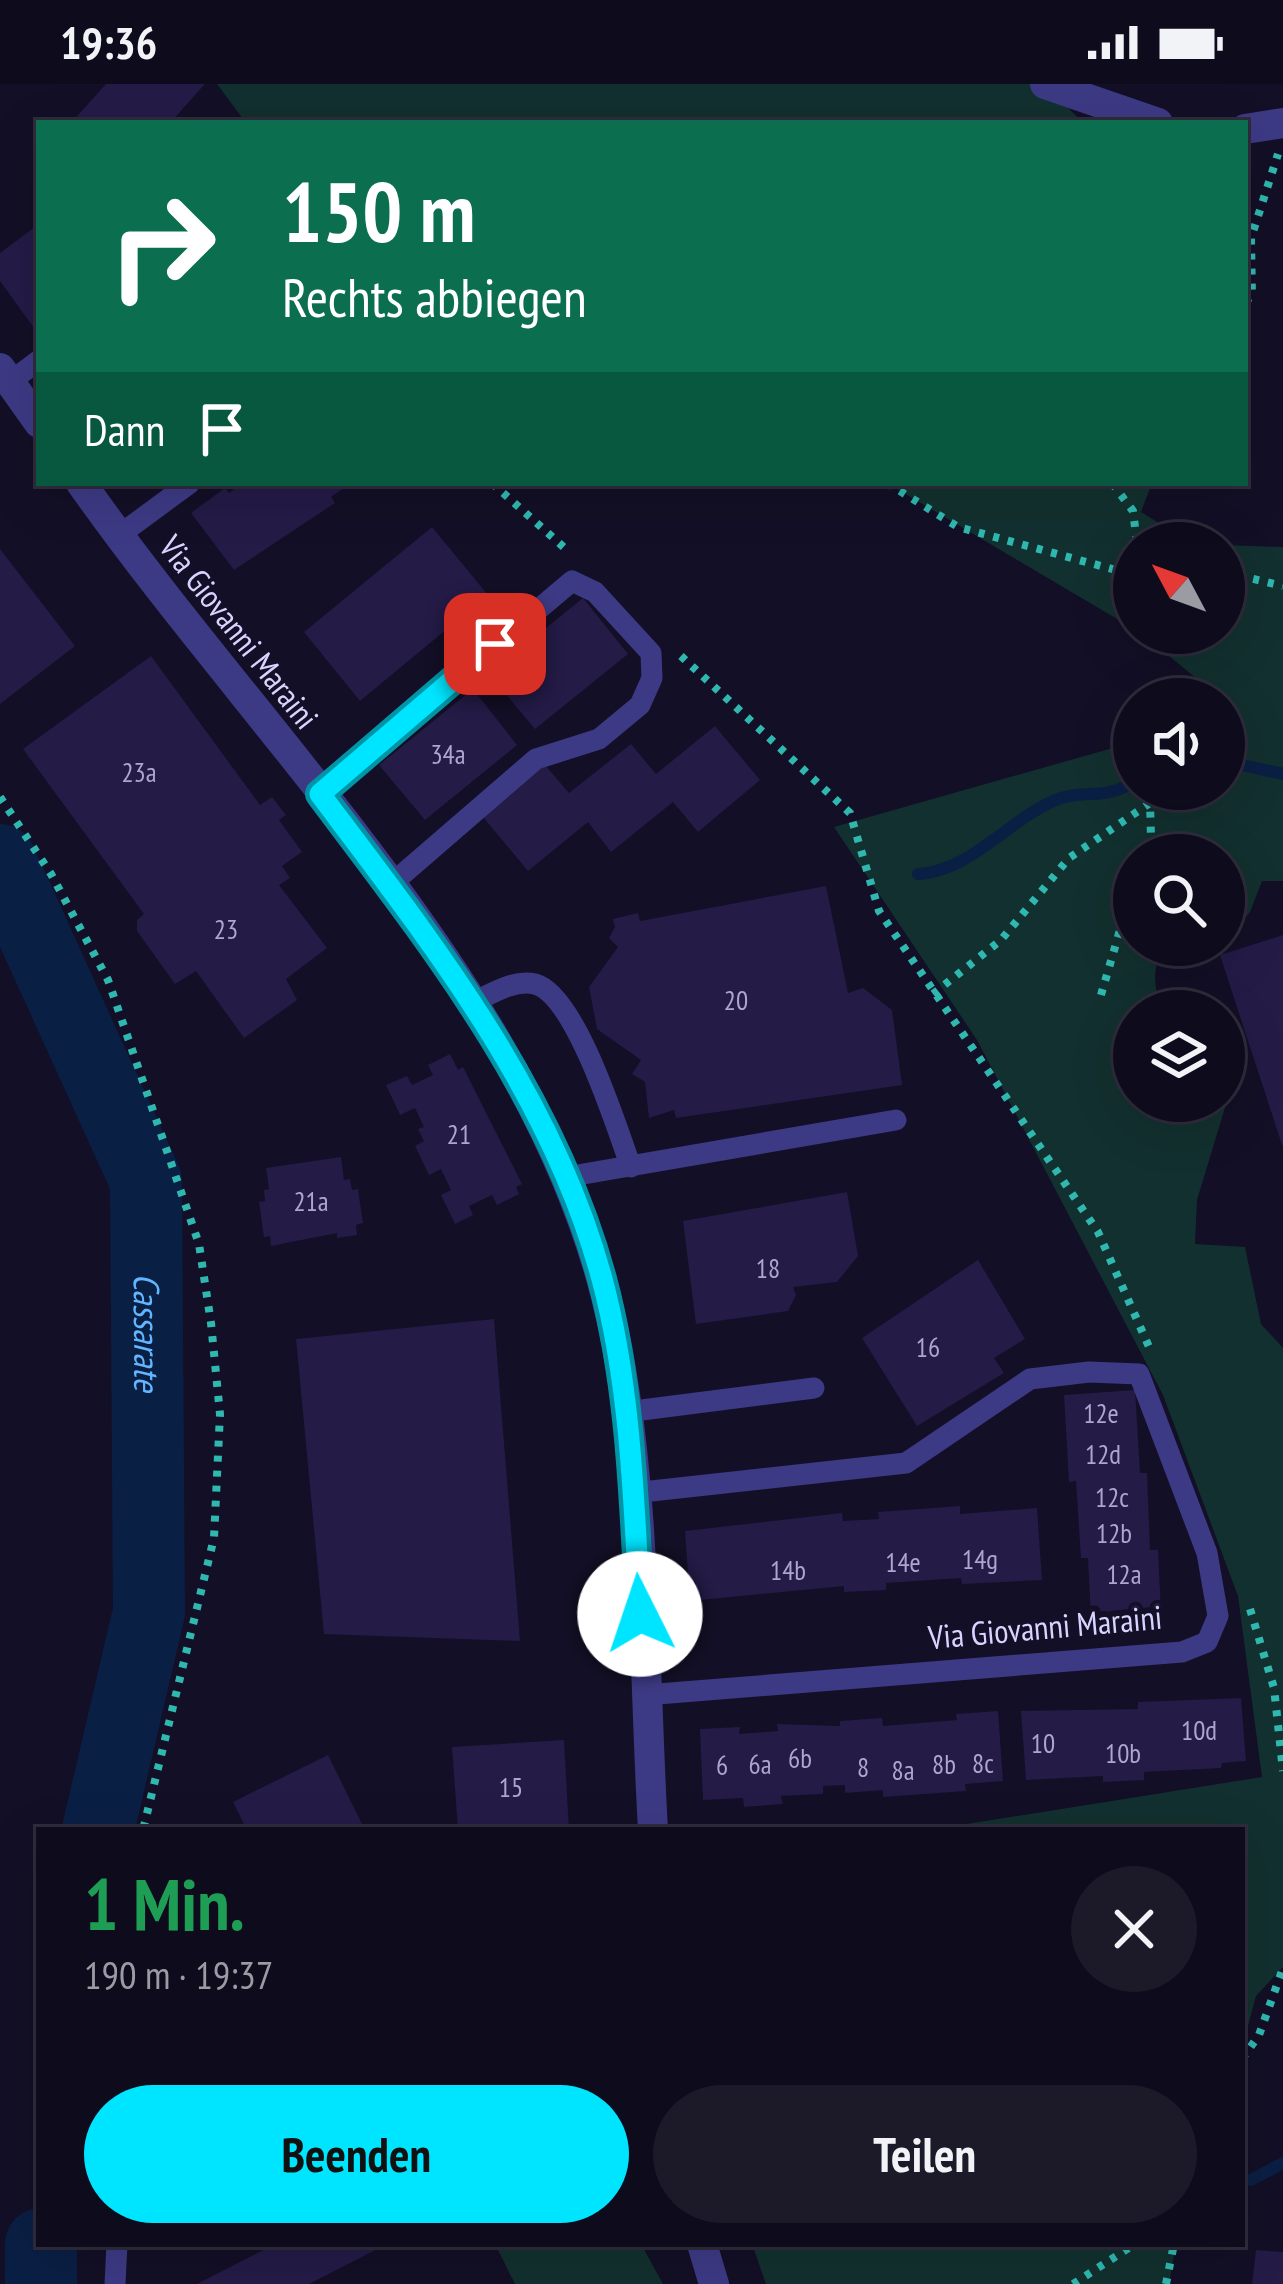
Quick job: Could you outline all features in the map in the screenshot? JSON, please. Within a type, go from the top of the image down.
[{"type":"street","points":[[1045,84],[1149,120]]},
{"type":"street","points":[[1248,129],[1283,123]]},
{"type":"street","points":[[5,375],[36,419]]},
{"type":"street","name":"Via Giovanni Maraini","points":[[83,486],[320,794],[472,1003],[533,1103],[566,1178],[603,1283],[626,1412],[653,1827]]},
{"type":"street","points":[[703,2247],[714,2284]]},
{"type":"lane","points":[[5,375],[36,361]]},
{"type":"lane","name":"Via Giovanni Maraini","points":[[118,536],[186,486]]},
{"type":"lane","points":[[320,794],[572,581],[596,592],[647,648],[653,659],[652,678],[630,716],[599,739],[536,759],[389,886]]},
{"type":"lane","points":[[472,1003],[526,983],[548,990],[596,1073],[632,1168]]},
{"type":"lane","points":[[566,1178],[896,1120]]},
{"type":"lane","name":"Via Giovanni Maraini","points":[[633,1493],[906,1463],[1030,1379],[1138,1374],[1207,1553],[1218,1616],[1207,1642],[1182,1652],[645,1695]]},
{"type":"lane","points":[[626,1412],[814,1388]]},
{"type":"lane","points":[[115,2284],[116,2247]]},
{"type":"path","points":[[1248,299],[1252,297],[1251,238],[1283,138]]},
{"type":"path","points":[[495,486],[578,560]]},
{"type":"path","points":[[892,486],[958,526],[1113,570]]},
{"type":"path","points":[[1114,486],[1133,512],[1134,522]]},
{"type":"path","points":[[1245,577],[1283,586]]},
{"type":"path","points":[[680,655],[850,813],[879,911],[1098,1232],[1156,1362]]},
{"type":"path","points":[[0,797],[51,874],[108,980],[199,1244],[212,1322],[220,1414],[214,1538],[144,1827]]},
{"type":"path","points":[[933,994],[1001,940],[1069,858],[1150,803],[1151,834]]},
{"type":"path","points":[[1101,995],[1113,954]]},
{"type":"path","points":[[1245,1593],[1274,1688],[1283,1771]]},
{"type":"path","points":[[1245,2055],[1259,2035],[1283,1968]]},
{"type":"path","points":[[1072,2284],[1130,2247]]},
{"type":"path","points":[[1166,2284],[1173,2247]]},
{"type":"green space","points":[[217,84],[1045,84],[1080,120],[244,120]]},
{"type":"green space","points":[[892,486],[1151,486],[1141,512],[1157,522],[1113,522],[1113,617]]},
{"type":"green space","points":[[1245,546],[1283,547],[1283,881],[1262,881],[1245,918],[1245,834],[1113,834],[1113,966],[1157,966],[1157,990],[1113,990],[1113,1122],[1221,1122],[1197,1200],[1195,1244],[1245,1247],[1261,1324],[1283,1348],[1283,1967],[1256,1996],[1245,2037],[1245,1827],[948,1827],[1262,1777],[1238,1596],[1163,1395],[977,1040],[834,827],[1113,748],[1113,810],[1245,810],[1245,678],[1196,678],[1167,654],[1245,654]]},
{"type":"green space","points":[[496,2247],[643,2247],[663,2284],[515,2284]]},
{"type":"green space","points":[[753,2247],[1175,2247],[1169,2284],[766,2284]]},
{"type":"building","points":[[106,84],[205,84],[173,120],[74,120]]},
{"type":"building","points":[[36,226],[34,328],[0,281],[0,253]]},
{"type":"building","points":[[239,486],[347,486],[331,497],[335,503],[234,570],[191,513],[225,488],[229,493]]},
{"type":"building","points":[[432,527],[488,595],[360,701],[304,632]]},
{"type":"building","points":[[0,549],[75,646],[0,704]]},
{"type":"building","points":[[583,598],[628,654],[535,729],[489,674]]},
{"type":"building","points":[[151,656],[260,805],[272,797],[286,815],[279,820],[302,852],[282,866],[290,878],[279,885],[327,948],[286,979],[297,1000],[244,1038],[196,971],[175,984],[137,931],[137,920],[144,914],[23,749]]},
{"type":"building","points":[[473,689],[517,745],[425,820],[379,765]]},
{"type":"building","points":[[715,726],[760,780],[698,832],[673,802],[611,852],[588,822],[528,871],[483,817],[545,765],[569,793],[631,744],[656,774]]},
{"type":"building","points":[[826,886],[848,993],[863,988],[892,1010],[902,1085],[676,1118],[674,1110],[649,1118],[645,1082],[632,1074],[641,1060],[597,1029],[589,987],[618,947],[609,938],[615,927],[613,919],[638,913],[640,921]]},
{"type":"building","points":[[1283,935],[1283,1145],[1245,1032],[1245,990],[1231,990],[1224,966],[1245,966],[1245,947]]},
{"type":"building","points":[[450,1054],[458,1070],[463,1067],[522,1184],[516,1187],[519,1194],[497,1205],[492,1195],[469,1206],[473,1215],[455,1224],[441,1195],[451,1190],[441,1169],[429,1175],[415,1146],[424,1141],[418,1129],[424,1127],[415,1108],[400,1115],[386,1085],[407,1076],[412,1085],[433,1075],[428,1065]]},
{"type":"building","points":[[341,1157],[344,1180],[350,1179],[352,1190],[358,1189],[363,1223],[356,1225],[357,1235],[337,1238],[337,1233],[271,1246],[270,1236],[264,1237],[259,1202],[265,1201],[264,1190],[269,1189],[266,1168]]},
{"type":"building","points":[[847,1192],[858,1256],[837,1282],[793,1287],[796,1295],[788,1311],[696,1324],[683,1221]]},
{"type":"building","points":[[978,1260],[1025,1339],[994,1358],[1004,1373],[917,1426],[862,1338]]},
{"type":"building","points":[[494,1319],[520,1641],[324,1634],[296,1339]]},
{"type":"building","points":[[1135,1390],[1140,1473],[1147,1473],[1150,1550],[1158,1550],[1162,1633],[1092,1637],[1088,1558],[1081,1558],[1076,1481],[1069,1482],[1064,1395]]},
{"type":"building","points":[[960,1506],[960,1514],[1037,1508],[1042,1580],[962,1584],[961,1578],[886,1583],[886,1590],[844,1592],[844,1586],[690,1601],[685,1531],[842,1513],[843,1521],[879,1519],[878,1512]]},
{"type":"building","points":[[1241,1698],[1246,1761],[1222,1763],[1221,1768],[1144,1772],[1144,1780],[1103,1782],[1103,1776],[1026,1780],[1021,1711],[1138,1709],[1138,1702]]},
{"type":"building","points":[[998,1711],[1003,1781],[965,1784],[966,1791],[883,1797],[883,1790],[845,1793],[845,1785],[823,1786],[823,1794],[781,1796],[783,1804],[744,1807],[743,1798],[703,1800],[700,1729],[740,1727],[739,1734],[778,1731],[777,1724],[840,1726],[840,1721],[882,1718],[883,1726],[957,1720],[956,1714]]},
{"type":"building","points":[[564,1740],[569,1827],[458,1827],[452,1747]]},
{"type":"building","points":[[328,1755],[364,1827],[246,1827],[233,1802]]},
{"type":"building","points":[[269,2247],[381,2247],[309,2284],[197,2284]]},
{"type":"building","points":[[1256,2250],[1283,2252],[1283,2284],[1252,2284]]},
{"type":"waterway","points":[[1245,766],[1283,774]]},
{"type":"waterway","points":[[918,874],[957,863],[1061,798],[1113,791]]},
{"type":"waterway","name":"Cassarate","points":[[0,860],[146,1181],[149,1612],[99,1827]]},
{"type":"waterway","points":[[1251,2180],[1283,2163]]},
{"type":"waterway","name":"Cassarate","points":[[41,2247],[41,2284]]},
{"type":"route","points":[[495,644],[320,794],[510,1063],[533,1103],[586,1229],[603,1283],[626,1412],[640,1614]]}]
